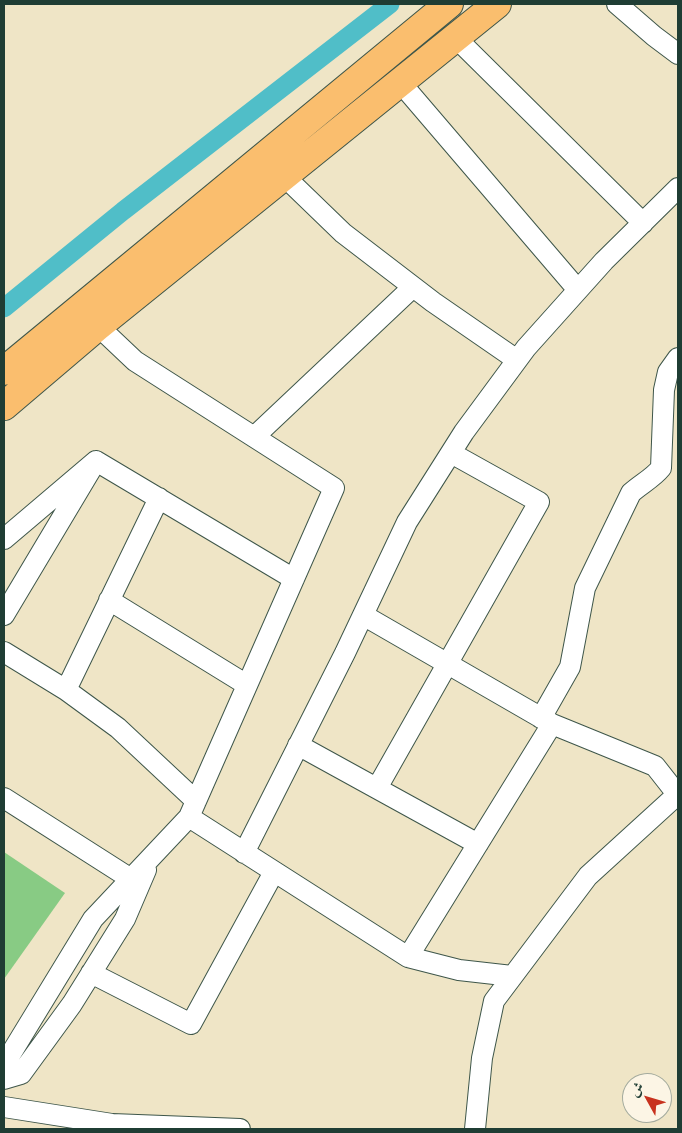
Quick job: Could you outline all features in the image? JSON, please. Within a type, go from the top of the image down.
[{"type":"main road","points":[[4,371],[449,4]]},
{"type":"main road","points":[[4,406],[98,326],[497,4]]},
{"type":"street","points":[[617,4],[678,54]]},
{"type":"street","points":[[455,37],[643,223]]},
{"type":"street","points":[[400,82],[578,290]]},
{"type":"street","points":[[284,176],[343,232],[433,302],[517,360]]},
{"type":"street","points":[[244,852],[363,615],[407,522],[464,432],[517,360],[604,260],[678,188]]},
{"type":"street","points":[[254,437],[414,287]]},
{"type":"street","points":[[4,1065],[93,919],[193,809],[334,488],[135,361],[98,326]]},
{"type":"street","points":[[408,957],[478,844],[547,721],[570,667],[585,588],[631,493],[641,484],[655,476],[661,468],[664,390],[668,372],[678,358]]},
{"type":"street","points":[[377,788],[539,502],[451,453]]},
{"type":"street","points":[[96,461],[294,579]]},
{"type":"street","points":[[4,539],[96,461]]},
{"type":"street","points":[[4,615],[96,461]]},
{"type":"street","points":[[66,690],[158,498]]},
{"type":"street","points":[[110,600],[247,685]]},
{"type":"street","points":[[363,615],[547,721],[655,766],[677,794],[588,876],[494,1001],[482,1058],[475,1129]]},
{"type":"street","points":[[4,652],[66,690],[118,728],[193,809],[244,852],[274,872],[408,957],[459,970],[512,976]]},
{"type":"street","points":[[298,745],[478,844]]},
{"type":"street","points":[[4,798],[131,879]]},
{"type":"street","points":[[4,1079],[21,1074],[72,1004],[125,918],[153,855]]},
{"type":"street","points":[[91,973],[191,1024],[274,872]]},
{"type":"street","points":[[4,1107],[112,1124],[240,1129]]},
{"type":"green space","points":[[4,852],[65,893],[4,979]]},
{"type":"waterway","points":[[4,308],[123,211],[390,4]]}]
